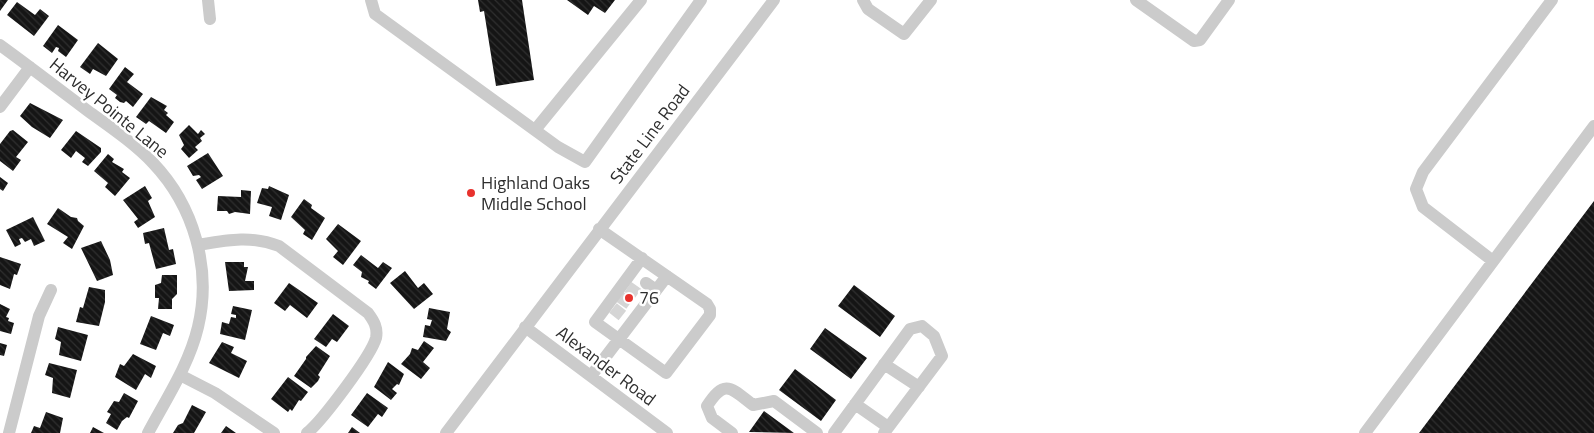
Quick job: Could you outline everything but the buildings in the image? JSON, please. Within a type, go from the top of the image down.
[{"type":"street","points":[[208,0],[210,18]]},
{"type":"street","points":[[371,0],[375,14],[558,147],[585,162],[700,0]]},
{"type":"street","points":[[535,130],[641,0]]},
{"type":"street","name":"State Line Road","points":[[446,433],[599,228],[774,0]]},
{"type":"street","points":[[863,0],[868,9],[904,34],[932,0]]},
{"type":"street","points":[[1136,0],[1194,41],[1200,40],[1229,0]]},
{"type":"street","points":[[1493,261],[1423,207],[1416,188],[1423,172],[1552,0]]},
{"type":"street","name":"Harvey Pointe Lane","points":[[0,45],[132,144],[153,163],[184,205],[191,221],[198,245],[203,285],[198,328],[180,375],[148,433]]},
{"type":"street","points":[[0,107],[30,67]]},
{"type":"street","points":[[1365,433],[1594,126]]},
{"type":"street","points":[[599,228],[707,304],[710,309],[710,315],[666,373],[595,322],[619,313],[642,280],[667,276]]},
{"type":"street","points":[[198,245],[242,238],[279,246],[368,313],[376,329],[372,348],[319,420],[307,433]]},
{"type":"street","points":[[591,376],[619,339],[619,313],[642,280],[642,258]]},
{"type":"street","points":[[9,433],[39,316],[50,290]]},
{"type":"street","points":[[834,433],[855,404],[884,364],[910,329],[922,326],[934,336],[942,356],[886,430],[855,404]]},
{"type":"street","name":"Alexander Road","points":[[525,327],[667,433]]},
{"type":"street","points":[[884,364],[919,387]]},
{"type":"street","points":[[180,375],[221,397],[274,433]]},
{"type":"street","points":[[732,433],[712,418],[707,406],[715,393],[724,387],[730,388],[753,405],[774,401],[817,433]]},
{"type":"tunnel","points":[[628,287],[638,294]]},
{"type":"tunnel","points":[[620,297],[630,304]]},
{"type":"tunnel","points":[[613,308],[623,316]]},
{"type":"place","name":"Highland Oaks Middle School","points":[[471,193]]},
{"type":"place","name":"76","points":[[629,298]]}]
